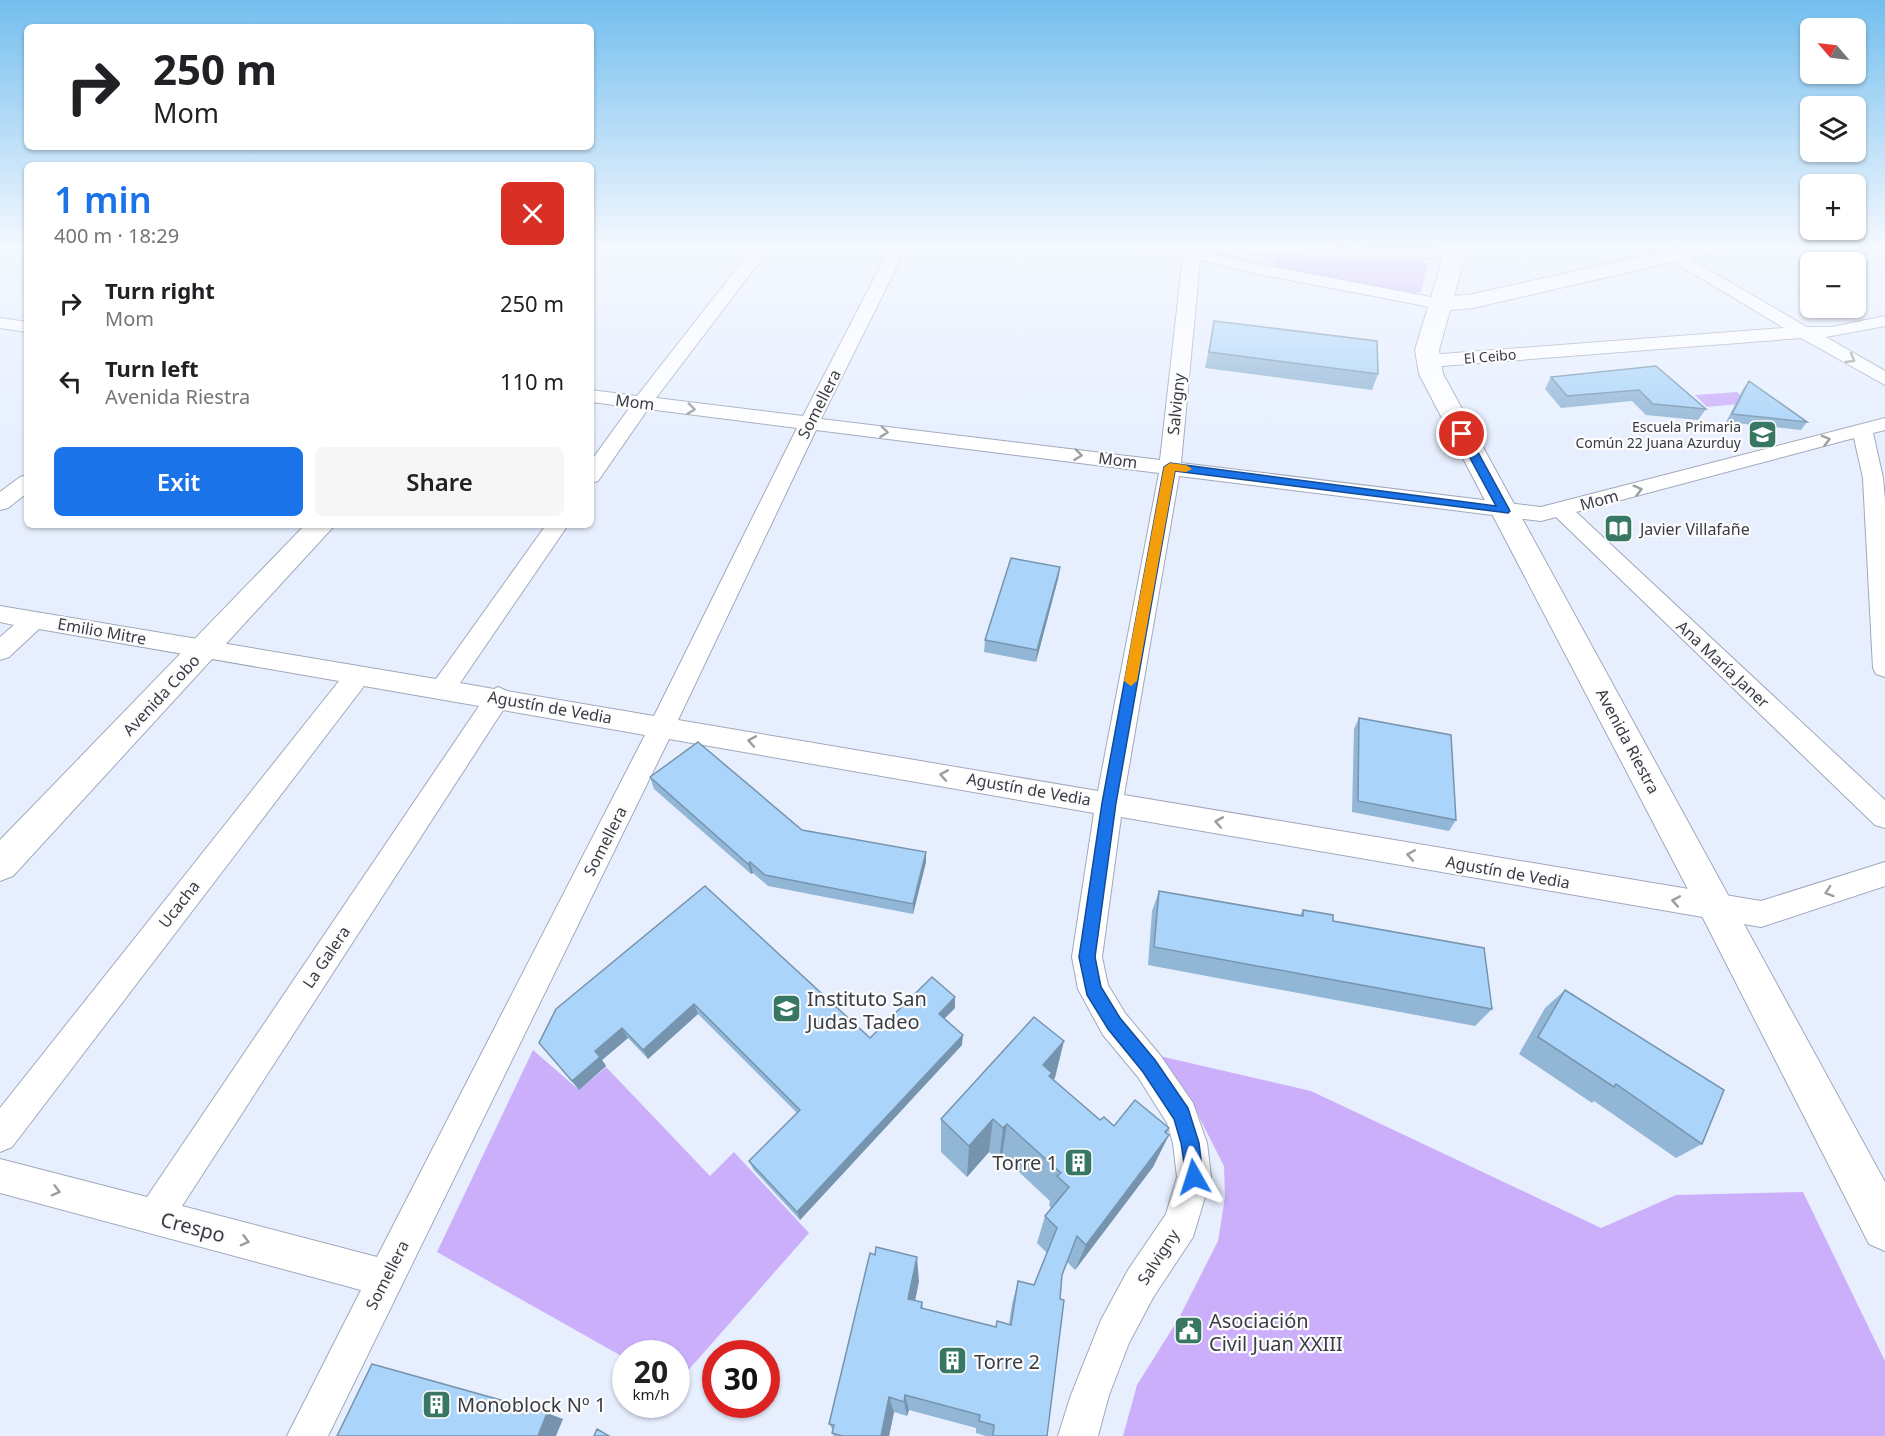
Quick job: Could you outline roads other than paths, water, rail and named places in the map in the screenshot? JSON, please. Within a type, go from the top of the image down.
[{"type":"main road","name":"Avenida Riestra","points":[[1439,311],[1430,339],[1431,374],[1717,908],[1885,1228]]},
{"type":"main road","name":"Avenida Cobo","points":[[0,865],[318,528]]},
{"type":"street","points":[[594,473],[642,403],[713,311]]},
{"type":"street","name":"Somellera","points":[[307,1436],[662,726],[866,311]]},
{"type":"street","name":"Salvigny","points":[[1078,1436],[1090,1395],[1114,1333],[1141,1283],[1180,1224],[1194,1177],[1190,1143],[1181,1114],[1149,1066],[1114,1024],[1093,989],[1087,957],[1109,803],[1170,467],[1187,311]]},
{"type":"street","points":[[1767,311],[1885,379]]},
{"type":"street","name":"El Ceibo","points":[[1429,361],[1803,332],[1832,332],[1885,321]]},
{"type":"street","points":[[0,323],[24,327]]},
{"type":"street","name":"Mom","points":[[594,396],[1541,514],[1885,424]]},
{"type":"street","points":[[1862,430],[1873,478],[1885,668]]},
{"type":"street","points":[[0,503],[24,484]]},
{"type":"street","name":"Ana María Janer","points":[[1561,510],[1885,817]]},
{"type":"street","points":[[442,690],[555,528]]},
{"type":"street","name":"Emilio Mitre","points":[[0,614],[204,649]]},
{"type":"street","points":[[0,651],[35,619]]},
{"type":"street","name":"Agustín de Vedia","points":[[204,649],[1717,908],[1761,914],[1881,880]]},
{"type":"street","name":"Ucacha","points":[[0,1134],[359,674]]},
{"type":"street","name":"La Galera","points":[[154,1217],[498,698]]},
{"type":"street","name":"Crespo","points":[[0,1176],[386,1278]]},
{"type":"place","name":"Escuela Primaria Común 22 Juana Azurduy","points":[[1762,434]]},
{"type":"place","name":"Javier Villafañe","points":[[1619,529]]},
{"type":"place","name":"Instituto San Judas Tadeo","points":[[786,1009]]},
{"type":"place","name":"Torre 1","points":[[1079,1162]]},
{"type":"place","name":"Asociación Civil Juan XXIII","points":[[1188,1331]]},
{"type":"place","name":"Torre 2","points":[[953,1361]]},
{"type":"place","name":"Monoblock Nº 1","points":[[436,1404]]}]
